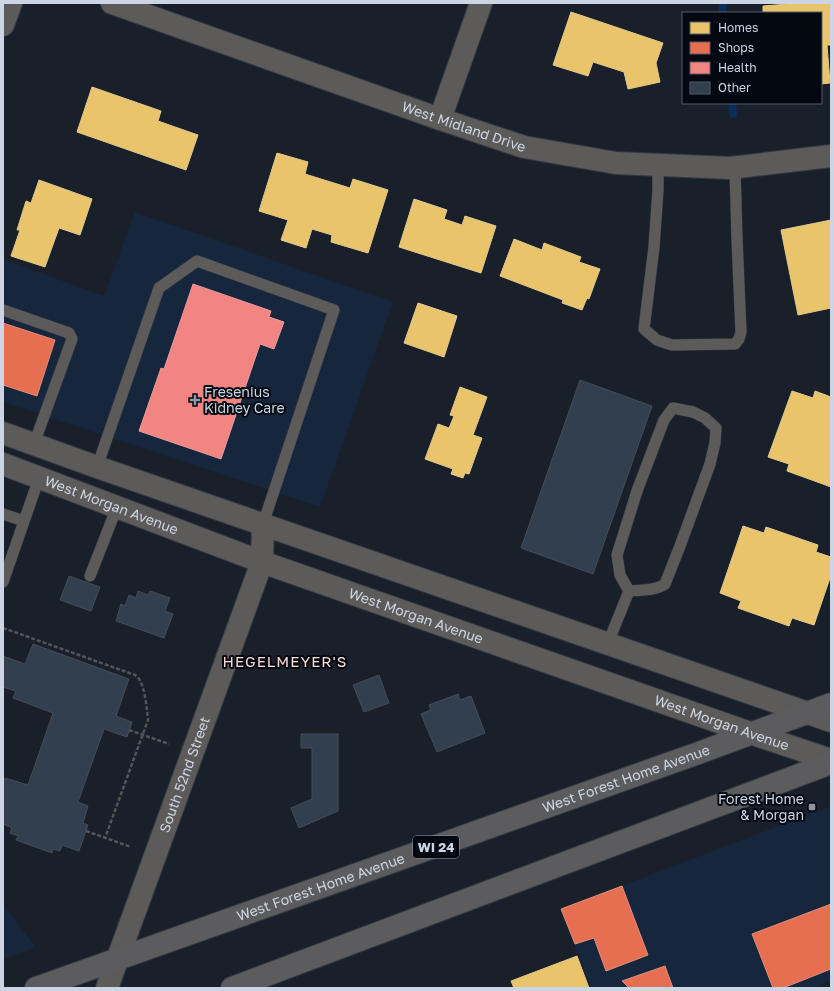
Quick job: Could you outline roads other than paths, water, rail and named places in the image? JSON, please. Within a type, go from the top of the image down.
[{"type":"main road","name":"West Forest Home Avenue","points":[[36,988],[753,734],[831,704]]},
{"type":"main road","points":[[232,988],[831,762]]},
{"type":"street","points":[[3,25],[11,3]]},
{"type":"street","name":"West Midland Drive","points":[[112,3],[440,119],[524,147],[616,163],[735,168],[831,156]]},
{"type":"street","points":[[440,119],[481,3]]},
{"type":"street","points":[[3,433],[97,467],[831,721]]},
{"type":"street","name":"West Morgan Avenue","points":[[3,464],[262,562],[831,762]]},
{"type":"street","name":"South 52nd Street","points":[[107,988],[119,959],[262,562],[263,524]]},
{"type":"lane","points":[[658,165],[658,190],[654,247],[644,329],[657,340],[672,345],[735,344],[739,339],[741,332],[735,168]]},
{"type":"lane","points":[[97,467],[159,288],[197,261],[334,310],[263,524]]},
{"type":"lane","points":[[3,310],[70,333],[72,339],[34,444]]},
{"type":"lane","points":[[673,408],[693,412],[705,418],[716,428],[715,443],[710,464],[680,546],[664,584],[660,587],[650,589],[629,591],[620,575],[617,555],[638,491],[664,420],[673,408]]},
{"type":"lane","points":[[3,582],[38,478]]},
{"type":"lane","points":[[90,576],[117,507]]},
{"type":"lane","points":[[3,514],[24,521]]},
{"type":"lane","points":[[608,644],[629,591]]},
{"type":"waterway","points":[[723,3],[723,12]]},
{"type":"waterway","points":[[732,104],[733,114]]},
{"type":"place","name":"Fresenius Kidney Care","points":[[195,400]]},
{"type":"place","name":"Forest Home & Morgan","points":[[812,807]]},
{"type":"district","name":"HEGELMEYER'S","points":[[285,662]]}]
